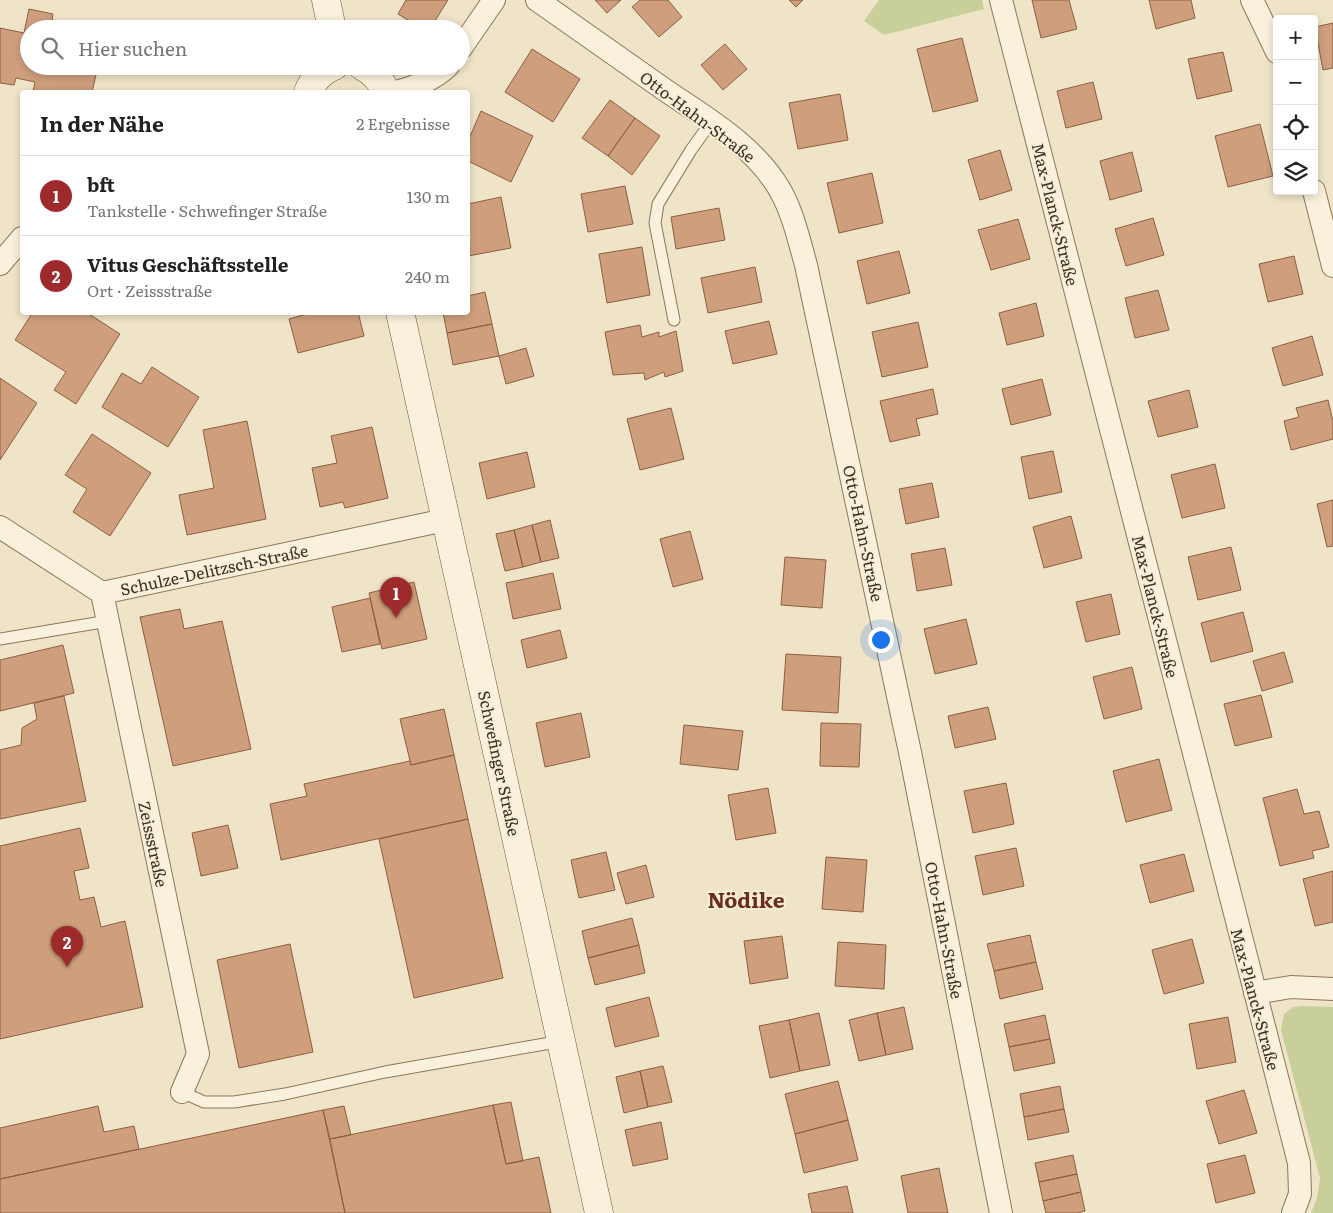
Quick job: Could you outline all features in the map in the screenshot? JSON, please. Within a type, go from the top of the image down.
[{"type":"street","points":[[326,0],[330,20]]},
{"type":"street","points":[[470,35],[494,0]]},
{"type":"street","name":"Otto-Hahn-Straße","points":[[537,0],[743,146],[761,164],[780,189],[795,223],[806,265],[910,749],[1001,1213]]},
{"type":"street","name":"Max-Planck-Straße","points":[[1001,0],[1299,1163],[1300,1194],[1293,1213]]},
{"type":"street","points":[[1252,0],[1273,44]]},
{"type":"street","points":[[309,90],[315,79],[320,75]]},
{"type":"street","points":[[375,75],[385,90]]},
{"type":"street","points":[[402,90],[426,82],[438,75]]},
{"type":"street","points":[[1315,195],[1333,266]]},
{"type":"street","points":[[0,264],[20,240]]},
{"type":"street","name":"Schwefinger Straße","points":[[401,315],[599,1213]]},
{"type":"street","name":"Schulze-Delitzsch-Straße","points":[[0,526],[102,593],[446,520]]},
{"type":"street","name":"Zeissstraße","points":[[102,593],[198,1054],[182,1092]]},
{"type":"street","points":[[1255,992],[1291,987],[1333,989]]},
{"type":"lane","points":[[674,320],[655,223],[658,204],[691,150],[711,122]]},
{"type":"lane","points":[[0,639],[108,621]]},
{"type":"lane","points":[[182,1092],[204,1102],[234,1102],[285,1094],[385,1072],[562,1041]]},
{"type":"green space","points":[[879,0],[982,0],[984,9],[884,35],[864,21]]},
{"type":"green space","points":[[1293,1007],[1333,1007],[1333,1213],[1311,1213],[1317,1198],[1320,1178],[1281,1030],[1284,1014]]},
{"type":"building","points":[[406,0],[448,0],[436,20],[408,20],[398,14]]},
{"type":"building","points":[[595,0],[621,0],[607,13]]},
{"type":"building","points":[[640,0],[668,0],[682,17],[659,37],[632,7]]},
{"type":"building","points":[[789,0],[803,0],[796,7]]},
{"type":"building","points":[[1032,0],[1069,0],[1077,29],[1041,38]]},
{"type":"building","points":[[1149,0],[1191,0],[1195,18],[1156,29]]},
{"type":"building","points":[[29,9],[53,14],[52,20],[27,20]]},
{"type":"building","points":[[1333,23],[1333,68],[1323,70],[1318,43],[1318,26]]},
{"type":"building","points":[[0,28],[20,32],[20,75],[96,75],[92,90],[33,90],[35,82],[16,78],[14,85],[0,83]]},
{"type":"building","points":[[962,38],[978,101],[933,112],[917,49]]},
{"type":"building","points":[[725,44],[747,69],[723,90],[701,65]]},
{"type":"building","points":[[532,49],[580,79],[553,122],[505,92]]},
{"type":"building","points":[[1223,52],[1232,91],[1197,99],[1188,59]]},
{"type":"building","points":[[1093,82],[1102,119],[1066,128],[1057,91]]},
{"type":"building","points":[[840,94],[848,140],[798,149],[789,103]]},
{"type":"building","points":[[610,100],[635,118],[608,156],[582,138]]},
{"type":"building","points":[[481,111],[533,136],[511,182],[470,162],[470,136]]},
{"type":"building","points":[[635,118],[660,136],[632,175],[608,156]]},
{"type":"building","points":[[1260,124],[1273,176],[1228,187],[1215,136]]},
{"type":"building","points":[[1000,150],[1012,190],[980,200],[968,160]]},
{"type":"building","points":[[1132,152],[1142,191],[1110,200],[1100,161]]},
{"type":"building","points":[[872,173],[883,223],[839,233],[827,183]]},
{"type":"building","points":[[625,186],[633,224],[588,232],[581,194]]},
{"type":"building","points":[[501,197],[511,248],[470,256],[470,204]]},
{"type":"building","points":[[719,208],[725,240],[676,249],[671,217]]},
{"type":"building","points":[[1153,218],[1164,255],[1126,266],[1115,229]]},
{"type":"building","points":[[1018,219],[1030,259],[991,270],[978,230]]},
{"type":"building","points":[[642,247],[650,295],[607,303],[599,254]]},
{"type":"building","points":[[899,251],[910,293],[867,304],[857,261]]},
{"type":"building","points":[[1294,256],[1303,294],[1268,302],[1259,264]]},
{"type":"building","points":[[755,267],[762,302],[708,313],[701,278]]},
{"type":"building","points":[[1158,290],[1169,330],[1135,338],[1125,298]]},
{"type":"building","points":[[485,292],[492,324],[447,333],[444,315],[470,315],[470,296]]},
{"type":"building","points":[[1036,303],[1044,336],[1007,345],[999,313]]},
{"type":"building","points":[[31,315],[91,315],[120,334],[76,404],[54,390],[66,372],[15,340]]},
{"type":"building","points":[[303,315],[359,315],[364,336],[298,353],[289,319]]},
{"type":"building","points":[[769,321],[777,354],[733,364],[725,331]]},
{"type":"building","points":[[918,322],[928,367],[882,377],[872,332]]},
{"type":"building","points":[[492,324],[499,356],[453,365],[447,333]]},
{"type":"building","points":[[640,325],[642,337],[659,332],[659,337],[676,331],[683,371],[665,377],[664,372],[645,380],[644,373],[613,375],[605,332]]},
{"type":"building","points":[[1312,336],[1323,375],[1283,386],[1272,348]]},
{"type":"building","points":[[526,348],[534,376],[506,384],[499,356]]},
{"type":"building","points":[[152,367],[199,397],[168,447],[102,407],[122,373],[141,384]]},
{"type":"building","points":[[0,378],[37,403],[0,460]]},
{"type":"building","points":[[1042,379],[1051,415],[1011,425],[1002,389]]},
{"type":"building","points":[[933,389],[938,414],[916,419],[920,435],[890,442],[880,401]]},
{"type":"building","points":[[1189,390],[1198,427],[1158,437],[1148,401]]},
{"type":"building","points":[[1328,400],[1333,421],[1333,439],[1291,450],[1284,421],[1299,417],[1296,408]]},
{"type":"building","points":[[671,408],[684,459],[640,470],[627,419]]},
{"type":"building","points":[[247,421],[266,519],[187,535],[179,495],[214,488],[203,430]]},
{"type":"building","points":[[372,427],[388,498],[345,508],[343,502],[320,507],[312,468],[337,463],[331,436]]},
{"type":"building","points":[[92,434],[151,473],[110,536],[73,512],[87,489],[65,475]]},
{"type":"building","points":[[1053,451],[1062,492],[1029,499],[1021,457]]},
{"type":"building","points":[[527,452],[535,487],[487,499],[479,463]]},
{"type":"building","points":[[1215,464],[1225,508],[1182,518],[1171,475]]},
{"type":"building","points":[[932,483],[939,517],[906,524],[899,489]]},
{"type":"building","points":[[1333,500],[1333,546],[1327,547],[1317,504]]},
{"type":"building","points":[[1071,516],[1082,558],[1044,568],[1033,527]]},
{"type":"building","points":[[550,520],[559,558],[541,562],[532,525]]},
{"type":"building","points":[[532,525],[541,562],[523,567],[514,530]]},
{"type":"building","points":[[514,530],[523,567],[505,571],[496,534]]},
{"type":"building","points":[[690,531],[703,579],[673,587],[660,539]]},
{"type":"building","points":[[1231,547],[1241,590],[1198,600],[1188,557]]},
{"type":"building","points":[[945,548],[952,585],[917,591],[911,554]]},
{"type":"building","points":[[785,557],[826,560],[822,608],[781,605]]},
{"type":"building","points":[[553,573],[561,609],[513,619],[506,583]]},
{"type":"building","points":[[414,582],[427,639],[382,649],[369,593]]},
{"type":"building","points":[[1111,594],[1120,634],[1086,642],[1076,602]]},
{"type":"building","points":[[370,598],[380,644],[342,652],[332,607]]},
{"type":"building","points":[[180,609],[184,629],[222,621],[251,749],[173,766],[140,617]]},
{"type":"building","points":[[1243,612],[1253,651],[1211,662],[1201,623]]},
{"type":"building","points":[[966,619],[977,664],[935,674],[924,629]]},
{"type":"building","points":[[560,630],[567,658],[527,668],[521,640]]},
{"type":"building","points":[[63,645],[74,693],[0,711],[0,660]]},
{"type":"building","points":[[1284,652],[1293,682],[1262,691],[1253,661]]},
{"type":"building","points":[[786,654],[841,657],[838,713],[782,710]]},
{"type":"building","points":[[1132,667],[1142,709],[1104,719],[1093,677]]},
{"type":"building","points":[[1261,695],[1272,737],[1235,746],[1224,704]]},
{"type":"building","points":[[64,696],[86,801],[0,819],[0,750],[21,745],[22,728],[37,719],[34,703]]},
{"type":"building","points":[[988,707],[996,739],[955,748],[948,716]]},
{"type":"building","points":[[444,709],[454,755],[411,765],[400,719]]},
{"type":"building","points":[[581,713],[590,757],[545,767],[536,723]]},
{"type":"building","points":[[821,723],[861,724],[859,767],[820,766]]},
{"type":"building","points":[[684,725],[743,731],[738,770],[680,764]]},
{"type":"building","points":[[454,755],[468,819],[281,860],[270,804],[307,796],[304,784],[410,761],[411,765]]},
{"type":"building","points":[[1159,759],[1172,810],[1126,822],[1113,771]]},
{"type":"building","points":[[1006,783],[1014,824],[973,833],[964,791]]},
{"type":"building","points":[[768,788],[776,833],[736,840],[728,795]]},
{"type":"building","points":[[1297,789],[1304,814],[1319,811],[1329,847],[1312,851],[1314,858],[1280,866],[1263,798]]},
{"type":"building","points":[[468,819],[503,978],[414,998],[379,839]]},
{"type":"building","points":[[228,825],[238,868],[201,876],[192,833]]},
{"type":"building","points":[[80,828],[89,868],[74,871],[80,900],[94,897],[101,927],[125,921],[143,1007],[0,1039],[0,846]]},
{"type":"building","points":[[1016,848],[1024,886],[983,895],[975,856]]},
{"type":"building","points":[[606,852],[615,890],[579,898],[571,860]]},
{"type":"building","points":[[1184,854],[1194,891],[1150,903],[1140,865]]},
{"type":"building","points":[[826,857],[867,860],[863,912],[822,909]]},
{"type":"building","points":[[646,865],[654,897],[626,904],[617,873]]},
{"type":"building","points":[[1333,871],[1333,922],[1315,926],[1303,879]]},
{"type":"building","points":[[632,918],[639,945],[588,958],[582,931]]},
{"type":"building","points":[[1030,935],[1036,962],[994,971],[987,944]]},
{"type":"building","points":[[782,936],[788,978],[750,984],[744,941]]},
{"type":"building","points":[[1192,939],[1204,983],[1164,994],[1152,950]]},
{"type":"building","points":[[838,942],[886,945],[884,989],[835,986]]},
{"type":"building","points":[[290,944],[313,1052],[239,1068],[217,960]]},
{"type":"building","points":[[639,945],[645,973],[595,985],[588,958]]},
{"type":"building","points":[[1036,962],[1043,989],[1000,999],[994,971]]},
{"type":"building","points":[[649,997],[659,1036],[615,1047],[606,1008]]},
{"type":"building","points":[[904,1007],[913,1049],[886,1055],[877,1013]]},
{"type":"building","points":[[819,1013],[830,1065],[800,1071],[789,1020]]},
{"type":"building","points":[[877,1013],[886,1055],[859,1061],[849,1020]]},
{"type":"building","points":[[1045,1015],[1050,1039],[1009,1047],[1004,1024]]},
{"type":"building","points":[[1228,1017],[1236,1062],[1197,1069],[1189,1024]]},
{"type":"building","points":[[789,1020],[800,1071],[770,1078],[759,1026]]},
{"type":"building","points":[[1050,1039],[1055,1063],[1014,1071],[1009,1047]]},
{"type":"building","points":[[663,1066],[672,1102],[648,1107],[640,1071]]},
{"type":"building","points":[[640,1071],[648,1107],[624,1113],[616,1077]]},
{"type":"building","points":[[838,1081],[848,1120],[795,1134],[785,1094]]},
{"type":"building","points":[[1060,1086],[1064,1109],[1024,1117],[1020,1094]]},
{"type":"building","points":[[1244,1090],[1257,1133],[1219,1144],[1206,1101]]},
{"type":"building","points":[[511,1102],[523,1161],[506,1164],[493,1105]]},
{"type":"building","points":[[493,1105],[506,1164],[539,1157],[551,1213],[345,1213],[330,1139]]},
{"type":"building","points":[[98,1106],[104,1132],[134,1126],[139,1149],[0,1179],[0,1128]]},
{"type":"building","points":[[344,1106],[351,1135],[330,1139],[323,1110]]},
{"type":"building","points":[[1064,1109],[1069,1132],[1028,1140],[1024,1117]]},
{"type":"building","points":[[323,1110],[345,1213],[0,1213],[0,1179]]},
{"type":"building","points":[[848,1120],[858,1160],[804,1173],[795,1134]]},
{"type":"building","points":[[661,1122],[668,1159],[633,1166],[625,1130]]},
{"type":"building","points":[[1073,1155],[1077,1174],[1039,1182],[1035,1163]]},
{"type":"building","points":[[1245,1155],[1255,1193],[1216,1203],[1207,1164]]},
{"type":"building","points":[[939,1168],[948,1213],[908,1213],[901,1176]]},
{"type":"building","points":[[1077,1174],[1081,1192],[1043,1201],[1039,1182]]},
{"type":"building","points":[[847,1186],[853,1213],[812,1213],[808,1194]]},
{"type":"building","points":[[1081,1192],[1085,1211],[1077,1213],[1046,1213],[1043,1201]]},
{"type":"place","name":"bft","points":[[396,618]]},
{"type":"place","name":"Vitus Geschäftsstelle","points":[[67,967]]},
{"type":"district","name":"Nödike","points":[[746,898]]}]
